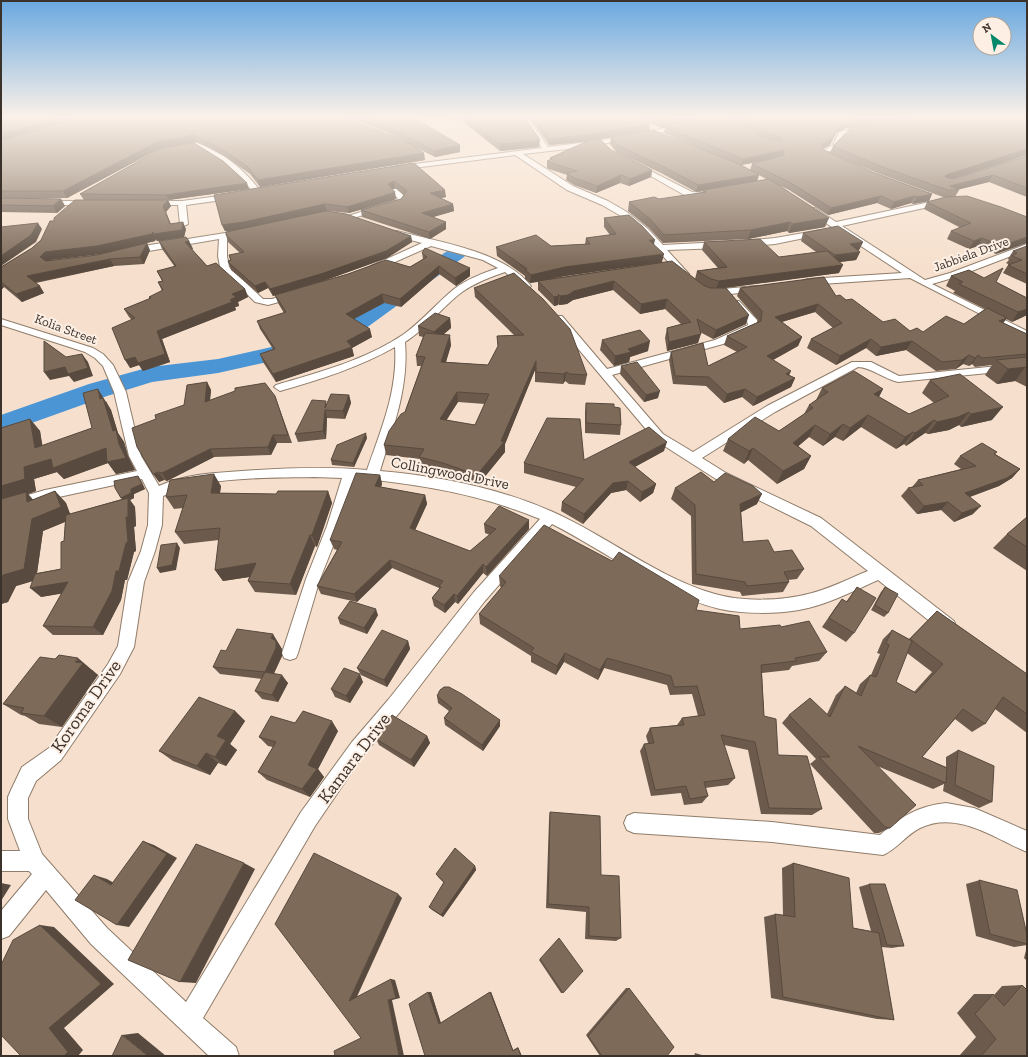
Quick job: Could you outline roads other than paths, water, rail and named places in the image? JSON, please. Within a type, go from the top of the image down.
[{"type":"street","points":[[145,204],[182,203],[253,192],[246,177],[232,167]]},
{"type":"street","points":[[392,169],[402,167]]},
{"type":"street","points":[[538,167],[570,188],[616,208],[645,231],[690,282]]},
{"type":"street","points":[[639,167],[695,196],[718,194]]},
{"type":"street","points":[[349,217],[398,202],[402,198],[394,191]]},
{"type":"street","points":[[65,213],[72,203],[82,196]]},
{"type":"street","points":[[660,248],[775,241],[946,200],[931,197]]},
{"type":"street","points":[[34,203],[96,203]]},
{"type":"street","points":[[182,203],[184,224]]},
{"type":"street","points":[[802,204],[910,275],[1027,335]]},
{"type":"street","points":[[337,214],[363,222]]},
{"type":"street","points":[[385,229],[486,258],[506,268],[532,289]]},
{"type":"street","points":[[121,254],[150,246],[255,230]]},
{"type":"street","points":[[223,236],[223,266],[226,272],[251,292],[258,300],[267,302],[304,292]]},
{"type":"street","points":[[368,270],[430,243]]},
{"type":"street","name":"Jabbiela Drive","points":[[924,283],[953,276],[1027,247]]},
{"type":"street","points":[[661,267],[675,265]]},
{"type":"street","points":[[280,387],[327,373],[368,357],[400,341],[415,330],[460,290],[484,276],[506,268]]},
{"type":"street","points":[[794,284],[832,279],[910,275]]},
{"type":"street","points":[[702,291],[716,294],[764,288]]},
{"type":"street","points":[[605,373],[719,342],[753,326],[752,320],[726,292]]},
{"type":"street","points":[[552,311],[659,437],[692,459],[763,498],[816,522],[960,634]]},
{"type":"street","name":"Kolia Street","points":[[1,322],[90,350],[108,365],[120,392],[135,456],[145,474]]},
{"type":"street","points":[[372,476],[395,405],[401,372],[400,341]]},
{"type":"street","points":[[692,459],[796,395],[856,364],[867,364],[886,375],[898,379],[1027,366]]},
{"type":"street","name":"Collingwood Drive","points":[[156,494],[173,485],[192,480],[259,473],[350,473],[409,479],[507,500],[550,517],[652,573],[690,591],[724,603],[762,605],[798,603],[881,572]]},
{"type":"street","points":[[290,653],[313,579],[334,526],[350,473]]},
{"type":"street","points":[[1,508],[44,495],[145,474],[156,494]]},
{"type":"street","name":"Koroma Drive","points":[[156,494],[155,525],[148,551],[136,582],[126,647],[114,669],[55,754],[29,774],[18,797],[18,819],[40,868],[99,936],[227,1056]]},
{"type":"street","name":"Kamara Drive","points":[[188,1021],[308,819],[358,748],[394,706],[479,597],[550,517]]},
{"type":"street","points":[[634,823],[772,832],[883,846],[916,819],[946,812],[983,820],[1027,842]]},
{"type":"street","points":[[1,861],[40,868],[1,928]]},
{"type":"waterway","points":[[1,425],[98,390],[150,375],[218,366],[314,345],[354,326],[457,253]]}]
